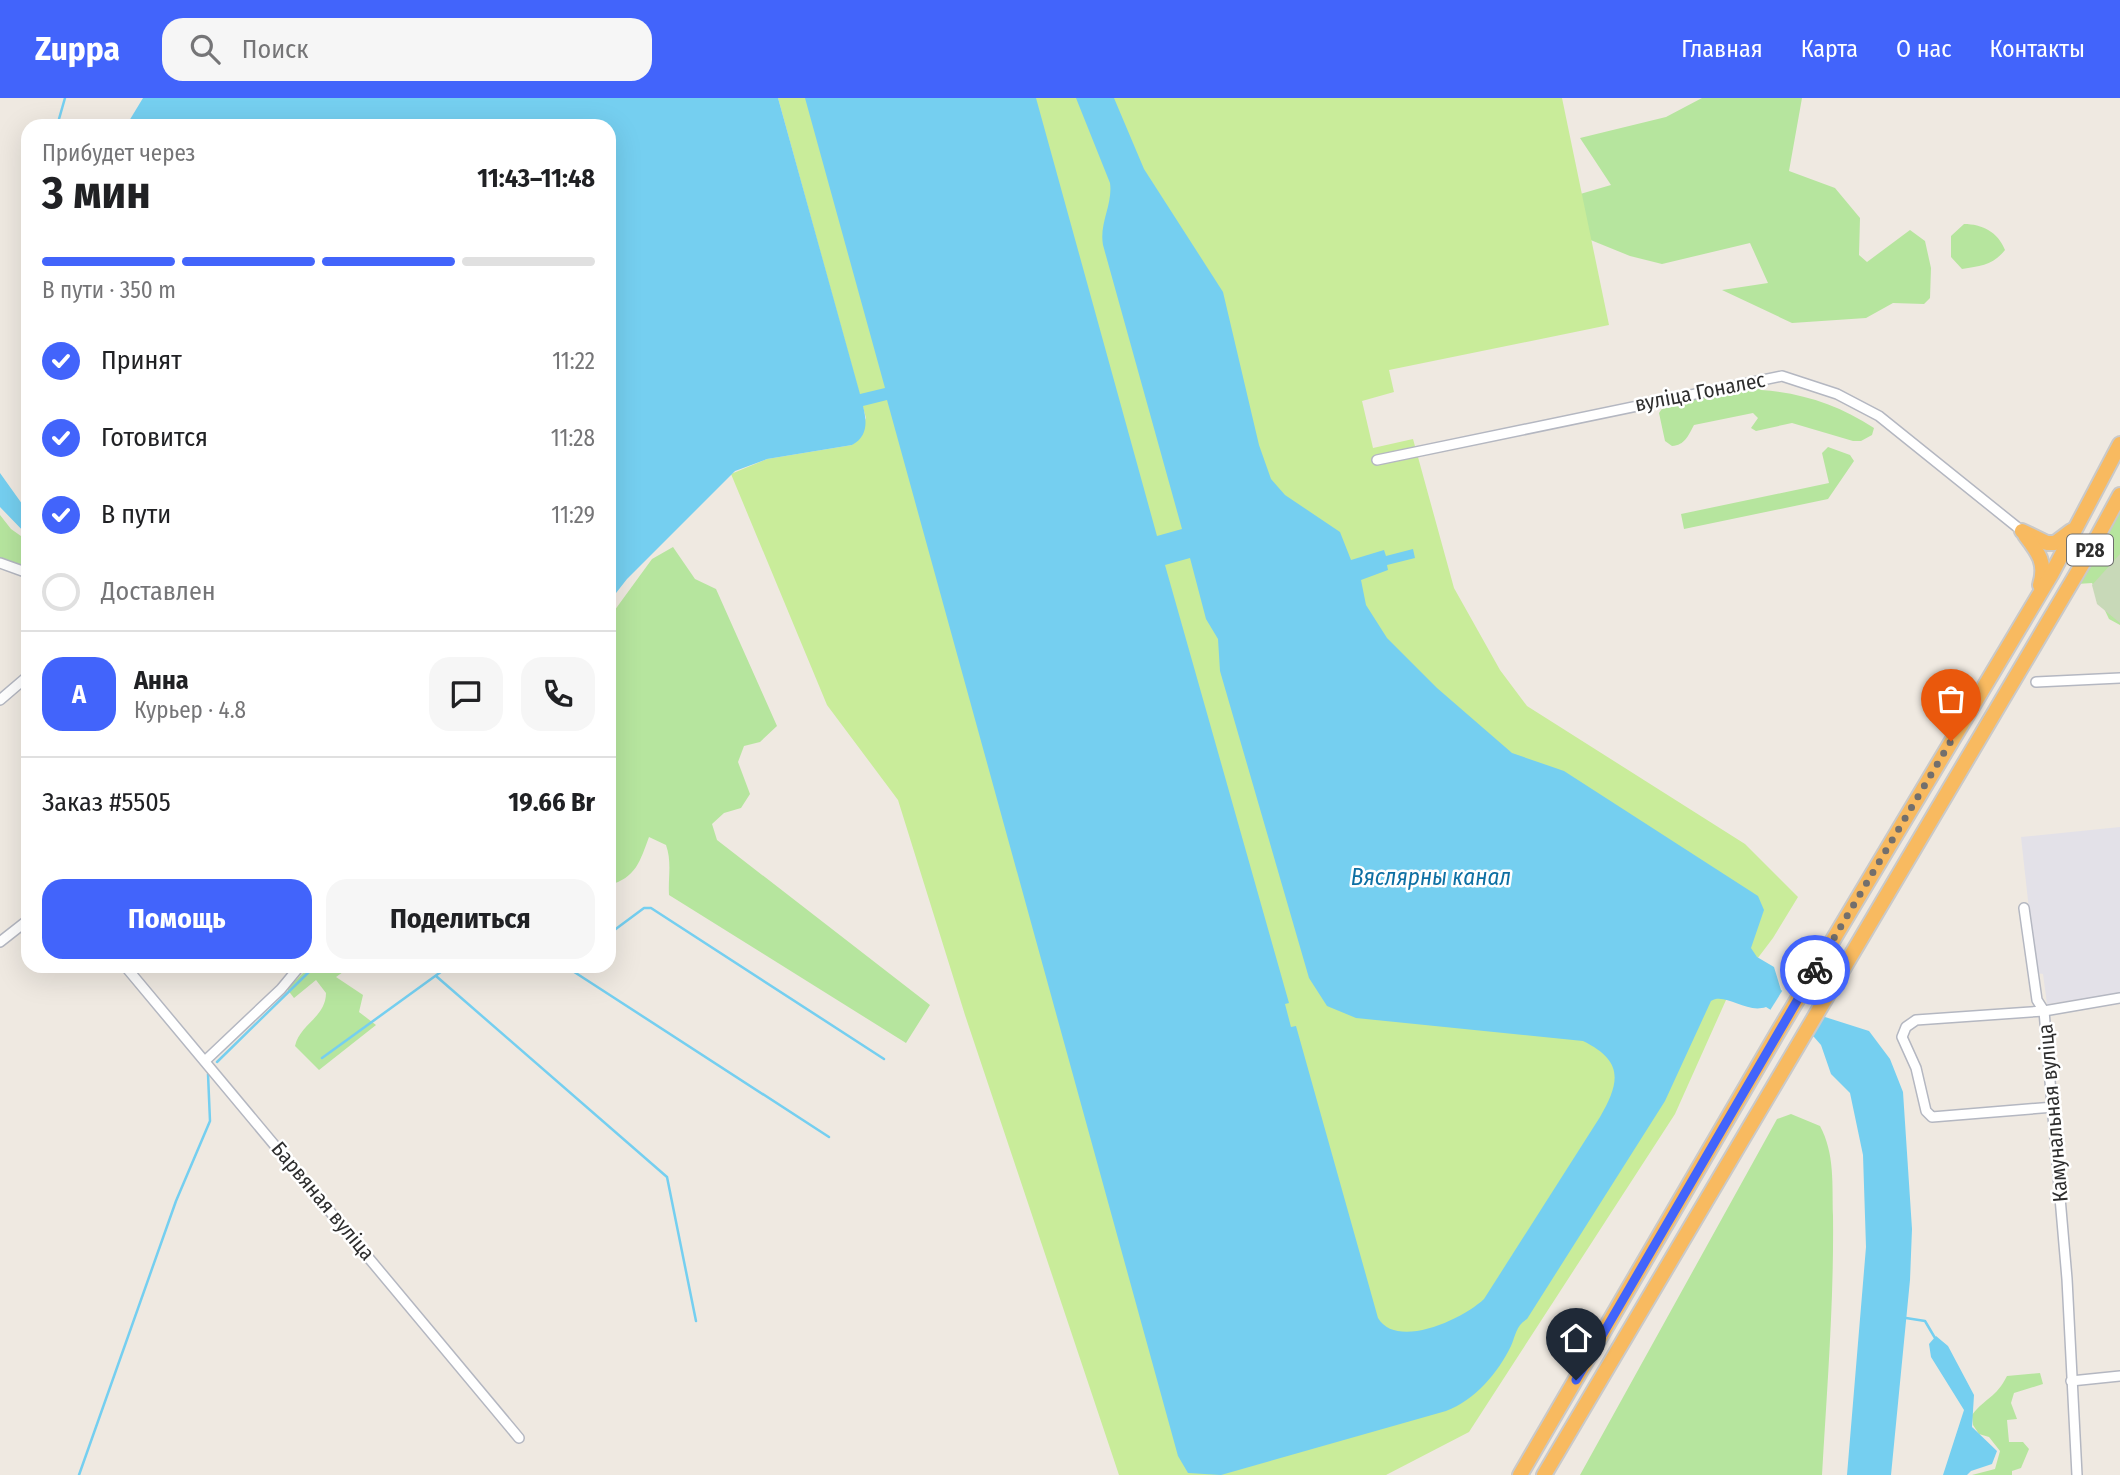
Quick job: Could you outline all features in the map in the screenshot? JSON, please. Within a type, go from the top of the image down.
[{"type":"highway","name":"Р28","points":[[1520,1475],[1778,1032],[2037,597],[2085,513],[2120,444]]},
{"type":"highway","name":"Р28","points":[[1544,1475],[2083,563],[2120,495]]},
{"type":"highway","points":[[2022,531],[2055,544],[2064,538],[2085,513]]},
{"type":"highway","points":[[2022,531],[2040,556],[2045,569],[2037,597]]},
{"type":"street","name":"вуліца Гоналес","points":[[1377,460],[1782,376],[1837,394],[1879,416],[2022,531]]},
{"type":"street","points":[[0,563],[21,570]]},
{"type":"street","points":[[2036,682],[2120,678]]},
{"type":"street","points":[[0,701],[21,682]]},
{"type":"street","name":"Камунальная вуліца","points":[[2024,908],[2037,1000],[2044,1011],[2054,1107],[2067,1279],[2077,1475]]},
{"type":"street","points":[[0,942],[21,926]]},
{"type":"street","name":"Барвяная вуліца","points":[[131,973],[519,1438]]},
{"type":"street","points":[[206,1060],[281,989],[294,973]]},
{"type":"street","points":[[2054,1107],[1932,1117],[1926,1111],[1916,1068],[1902,1037],[1906,1027],[1916,1020],[2044,1011],[2120,998]]},
{"type":"street","points":[[2071,1381],[2120,1376]]},
{"type":"shaded area","points":[[2120,827],[2120,993],[2047,1004],[2043,974],[2036,973],[2021,837]]},
{"type":"green space","points":[[778,98],[1562,98],[1609,325],[1389,370],[1394,392],[1362,401],[1373,448],[1413,439],[1454,588],[1500,670],[1527,706],[1745,844],[1798,897],[1773,938],[1726,1000],[1675,1114],[1469,1432],[1386,1475],[1119,1475],[965,1015],[898,800],[827,705],[731,474],[767,459],[852,445],[866,418]]},
{"type":"green space","points":[[1702,98],[1802,98],[1789,171],[1835,188],[1860,218],[1859,255],[1867,262],[1910,230],[1925,241],[1931,268],[1930,298],[1924,304],[1893,303],[1866,318],[1792,323],[1722,290],[1768,283],[1750,243],[1662,264],[1630,256],[1529,215],[1570,197],[1611,185],[1580,138],[1666,117]]},
{"type":"green space","points":[[1964,224],[1989,230],[2005,250],[1991,262],[1962,269],[1951,257],[1951,236]]},
{"type":"green space","points":[[1759,387],[1761,390],[1806,397],[1834,407],[1874,428],[1872,435],[1861,441],[1853,441],[1792,423],[1756,431],[1751,428],[1758,418],[1753,413],[1694,425],[1680,444],[1672,446],[1665,441],[1659,413],[1666,403]]},
{"type":"green space","points":[[1828,447],[1850,455],[1854,461],[1828,499],[1684,529],[1681,514],[1829,483],[1822,453]]},
{"type":"green space","points":[[2120,510],[2120,625],[2109,619],[2092,583],[2077,584]]},
{"type":"green space","points":[[0,515],[21,536],[21,576],[0,568]]},
{"type":"green space","points":[[673,547],[695,579],[716,589],[777,726],[760,742],[744,746],[738,762],[750,794],[741,808],[724,813],[712,824],[717,840],[930,1005],[906,1043],[669,895],[666,845],[649,837],[636,867],[616,883],[616,608],[652,559]]},
{"type":"green space","points":[[2120,554],[2120,623],[2097,604],[2092,585]]},
{"type":"green space","points":[[303,973],[342,973],[336,977],[363,995],[359,1012],[376,1025],[319,1070],[295,1046],[302,1032],[318,1015],[326,993],[316,980],[294,998],[287,989]]},
{"type":"green space","points":[[1791,1114],[1820,1126],[1828,1147],[1832,1170],[1830,1346],[1822,1475],[1580,1475],[1777,1119]]},
{"type":"green space","points":[[2040,1373],[2043,1384],[2014,1393],[2011,1403],[2017,1419],[2007,1420],[2009,1442],[2023,1442],[2029,1449],[2021,1468],[2012,1471],[2012,1475],[1972,1475],[1995,1469],[2000,1451],[1989,1437],[1979,1434],[1973,1425],[1972,1415],[1999,1389],[2007,1376]]},
{"type":"water","name":"Вяслярны канал","points":[[143,98],[778,98],[860,394],[885,388],[805,98],[1036,98],[1157,536],[1182,529],[1103,245],[1110,183],[1076,98],[1114,98],[1144,169],[1223,292],[1259,445],[1271,479],[1285,495],[1340,532],[1351,560],[1384,550],[1386,556],[1413,549],[1415,558],[1387,565],[1388,570],[1361,580],[1366,605],[1387,638],[1437,688],[1512,753],[1564,771],[1758,896],[1764,910],[1751,948],[1757,957],[1774,967],[1781,990],[1825,1017],[1869,1031],[1890,1059],[1903,1092],[1912,1229],[1910,1280],[1891,1475],[1847,1475],[1866,1247],[1863,1155],[1850,1093],[1831,1074],[1821,1045],[1814,1037],[1766,1007],[1751,1008],[1723,999],[1711,1001],[1665,1101],[1527,1319],[1518,1327],[1499,1366],[1476,1393],[1446,1411],[1221,1475],[1188,1473],[1178,1456],[887,400],[863,406],[864,433],[852,445],[767,459],[735,471],[616,593],[616,119],[130,119]],"holes":[[[1190,558],[1206,619],[1218,639],[1220,671],[1309,978],[1327,1006],[1356,1018],[1583,1041],[1606,1056],[1612,1065],[1614,1083],[1607,1105],[1484,1299],[1461,1315],[1430,1328],[1400,1331],[1387,1327],[1378,1318],[1296,1026],[1291,1027],[1285,1004],[1289,1003],[1165,565]]]},
{"type":"water","points":[[0,473],[21,502],[21,529],[0,507]]},
{"type":"water","points":[[1936,1336],[1948,1346],[1974,1395],[1972,1427],[1997,1451],[1992,1464],[1967,1475],[1943,1475],[1964,1410],[1931,1357],[1929,1344]]},
{"type":"pier","points":[[1784,988],[1823,1012],[1809,1038],[1769,1012]]},
{"type":"waterway","points":[[59,119],[65,98]]},
{"type":"waterway","points":[[616,929],[644,908],[651,908],[884,1059]]},
{"type":"waterway","points":[[217,1062],[308,973]]},
{"type":"waterway","points":[[322,1058],[439,973]]},
{"type":"waterway","points":[[576,973],[829,1137]]},
{"type":"waterway","points":[[436,976],[667,1177],[696,1321]]},
{"type":"waterway","points":[[79,1475],[176,1201],[210,1121],[208,1074]]},
{"type":"waterway","points":[[1906,1318],[1925,1321],[1935,1338]]},
{"type":"way so far","points":[[1815,970],[1951,741]]},
{"type":"route","points":[[1576,1380],[1815,970]]}]
